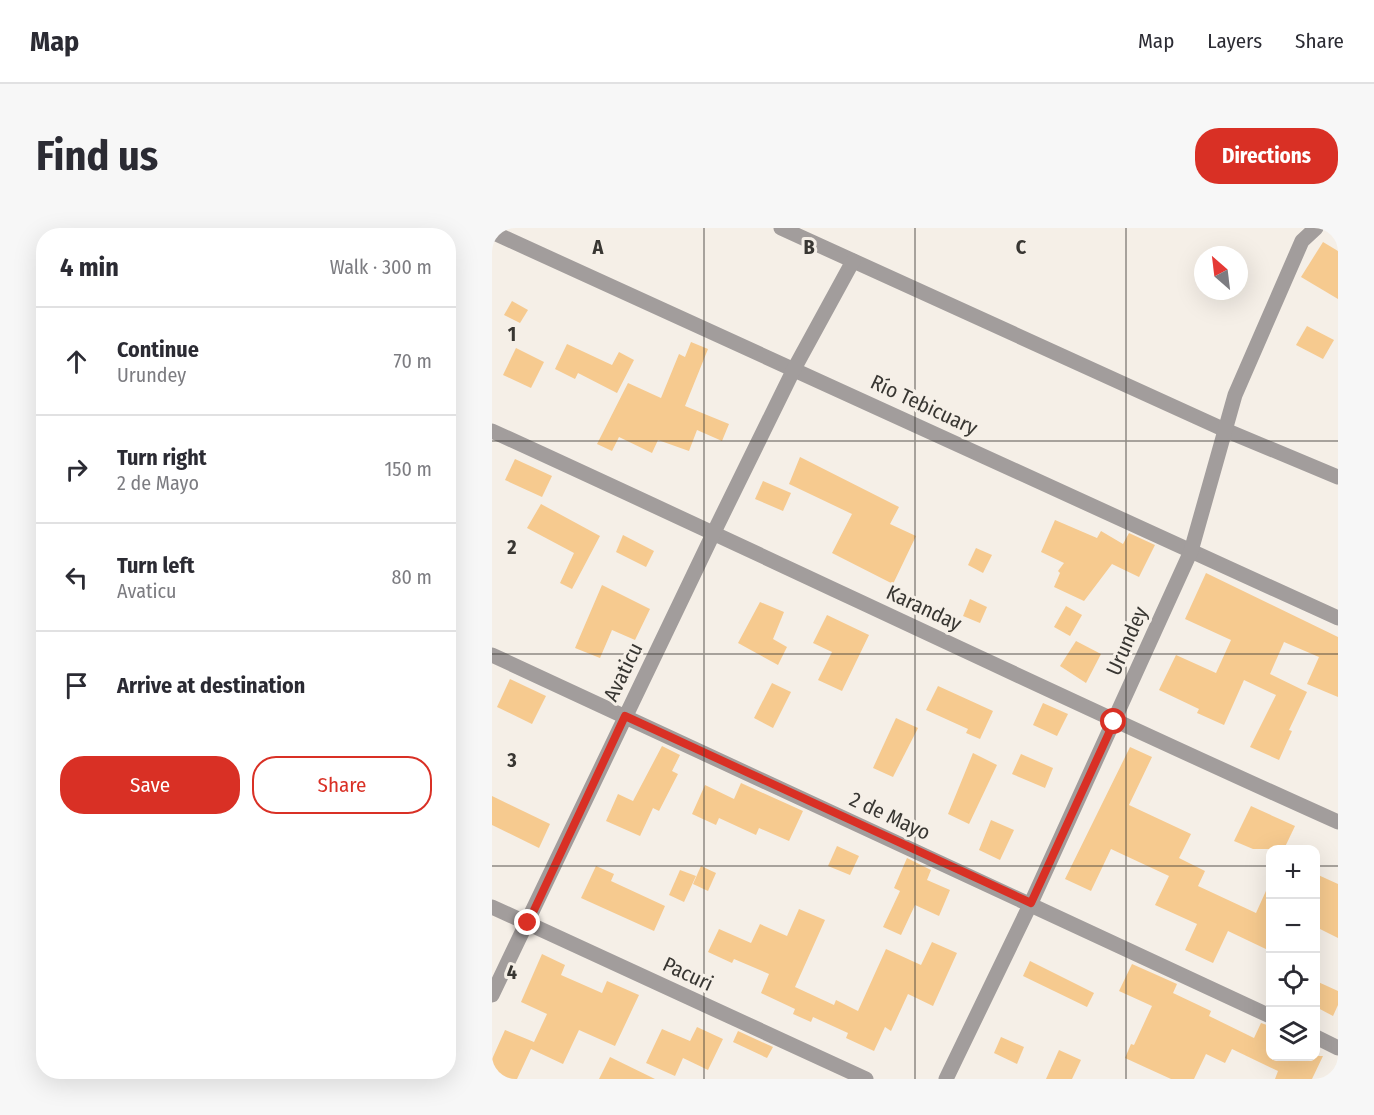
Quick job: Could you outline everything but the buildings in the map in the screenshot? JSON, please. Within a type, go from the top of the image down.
[{"type":"street","points":[[781,228],[1225,430],[1338,477]]},
{"type":"street","name":"Urundey","points":[[946,1079],[1031,903],[1191,551],[1235,395],[1302,241],[1316,228]]},
{"type":"street","name":"Río Tebicuary","points":[[492,232],[1338,618]]},
{"type":"street","name":"Avaticu","points":[[492,995],[794,369],[853,261]]},
{"type":"street","name":"Karanday","points":[[492,431],[714,532],[1114,722],[1338,822]]},
{"type":"street","name":"2 de Mayo","points":[[492,654],[1266,1014]]},
{"type":"street","name":"Pacuri","points":[[492,907],[866,1079]]},
{"type":"street","points":[[1320,1039],[1338,1048]]},
{"type":"route","points":[[528,923],[625,716],[1031,903],[1114,722]]}]
